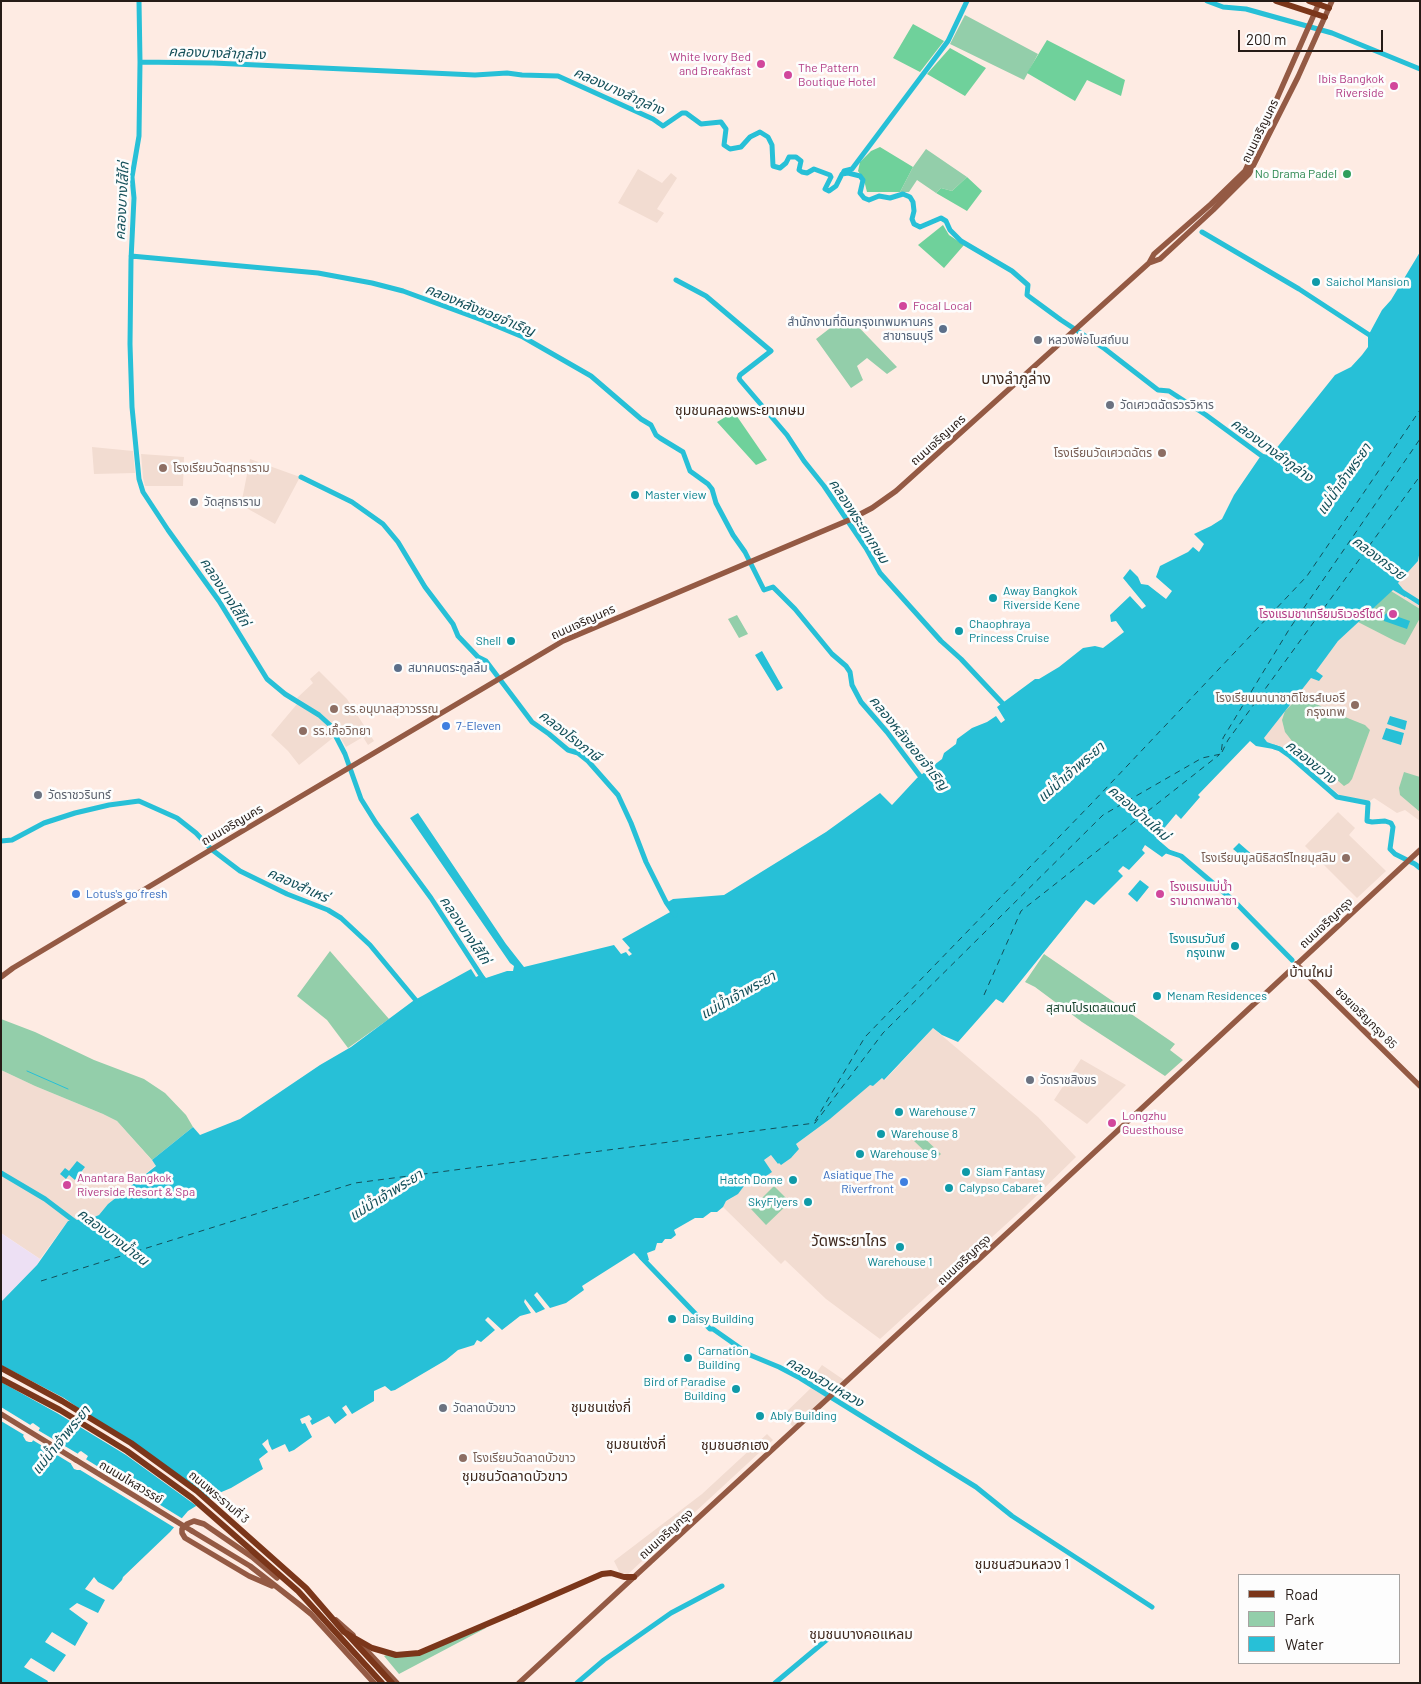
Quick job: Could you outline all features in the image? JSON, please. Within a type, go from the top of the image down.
[{"type":"main road","points":[[1276,1],[1325,17]]},
{"type":"main road","points":[[1309,1],[1320,3],[1329,8]]},
{"type":"main road","name":"ถนนเจริญนคร","points":[[1149,263],[1160,259],[1249,174],[1318,34],[1332,1]]},
{"type":"main road","name":"ถนนเจริญนคร","points":[[1,977],[12,968],[563,640],[848,520],[872,508],[896,491],[1149,263],[1154,254],[1245,171],[1320,3]]},
{"type":"main road","name":"ถนนเจริญกรุง","points":[[519,1683],[1029,1214],[1420,850]]},
{"type":"main road","name":"ซอยเจริญกรุง 85","points":[[1296,964],[1420,1086]]},
{"type":"main road","name":"ถนนพระรามที่ 3","points":[[1,1368],[62,1401],[123,1439],[197,1491],[306,1588],[392,1683]]},
{"type":"main road","name":"ถนนพระรามที่ 3","points":[[1,1379],[60,1410],[127,1451],[192,1498],[298,1592],[382,1683]]},
{"type":"main road","name":"ถนนมไหสวรรย์","points":[[1,1414],[250,1566],[277,1578],[307,1597],[355,1637],[397,1683]]},
{"type":"main road","points":[[277,1578],[252,1557],[204,1524],[194,1522],[187,1524],[182,1529],[182,1534],[185,1538],[249,1576],[277,1588]]},
{"type":"main road","name":"ถนนมไหสวรรย์","points":[[250,1566],[310,1613],[374,1683]]},
{"type":"main road","points":[[344,1632],[378,1650],[396,1655],[408,1655],[430,1649],[602,1574],[611,1573],[624,1577],[634,1577]]},
{"type":"shaded area","points":[[638,169],[662,183],[671,173],[677,178],[657,209],[664,213],[657,223],[618,203]]},
{"type":"shaded area","points":[[92,447],[133,451],[135,473],[94,474]]},
{"type":"shaded area","name":"โรงเรียนวัดสุทธาราม","points":[[141,454],[184,457],[183,486],[145,486]]},
{"type":"shaded area","points":[[250,459],[300,477],[275,524],[241,505]]},
{"type":"shaded area","points":[[1420,550],[1420,602],[1407,594],[1398,583],[1418,561]]},
{"type":"shaded area","name":"โรงเรียนนานาชาติโชรส์เบอรี กรุงเทพ","points":[[1393,589],[1420,606],[1420,821],[1405,810],[1397,813],[1374,798],[1370,801],[1341,796],[1293,756],[1281,747],[1267,742],[1264,738],[1338,641]]},
{"type":"shaded area","name":"รร.อนุบาลสุวาวรรณ","points":[[319,671],[347,699],[374,741],[368,745],[363,737],[346,747],[333,725],[297,698],[313,683],[310,679]]},
{"type":"shaded area","name":"รร.เกื้อวิทยา","points":[[297,704],[312,712],[328,726],[334,737],[299,765],[288,751],[271,735]]},
{"type":"shaded area","name":"โรงเรียนมูลนิธิสตรีไทยมุสลิม","points":[[1338,812],[1355,828],[1349,835],[1386,871],[1357,898],[1305,846]]},
{"type":"shaded area","name":"Asiatique The Riverfront","points":[[933,1028],[1038,1117],[1076,1157],[1025,1207],[880,1339],[826,1299],[785,1260],[781,1264],[723,1207],[726,1201],[732,1198],[738,1179],[745,1174],[753,1185],[771,1172],[764,1160],[771,1155],[778,1164],[791,1158],[799,1149],[796,1144],[830,1119],[870,1084],[873,1086],[882,1078],[885,1080]]},
{"type":"shaded area","points":[[1081,1059],[1126,1085],[1087,1124],[1054,1100]]},
{"type":"shaded area","name":"Anantara Bangkok Riverside Resort & Spa","points":[[1,1070],[117,1121],[156,1165],[108,1204],[99,1215],[92,1218],[68,1221],[40,1259],[1,1233]]},
{"type":"shaded area","points":[[1,1233],[40,1259],[37,1265],[1,1302]]},
{"type":"shaded area","points":[[822,1365],[844,1380],[793,1427],[783,1415],[811,1388],[807,1385]]},
{"type":"shaded area","points":[[767,1434],[773,1440],[628,1574],[620,1573],[614,1561],[702,1494]]},
{"type":"green space","points":[[965,15],[1038,54],[1024,80],[950,44]]},
{"type":"green space","points":[[913,24],[944,41],[920,72],[893,58]]},
{"type":"green space","points":[[1047,40],[1125,80],[1121,96],[1087,80],[1075,101],[1027,73]]},
{"type":"green space","points":[[950,48],[986,68],[965,96],[927,74]]},
{"type":"green space","points":[[880,147],[913,167],[900,192],[867,192],[864,180],[858,171],[860,162],[871,151]]},
{"type":"green space","points":[[926,149],[967,177],[952,191],[941,188],[936,193],[917,180],[909,192],[900,192],[913,167]]},
{"type":"green space","points":[[967,177],[982,191],[967,211],[936,193],[941,188],[952,191]]},
{"type":"green space","points":[[943,225],[949,235],[964,245],[944,268],[918,245]]},
{"type":"green space","points":[[847,315],[897,367],[887,374],[867,358],[857,366],[863,380],[851,388],[816,339]]},
{"type":"green space","points":[[734,412],[767,460],[756,465],[717,422]]},
{"type":"green space","name":"โรงแรมชาเทรียมริเวอร์ไซด์","points":[[1391,591],[1420,609],[1420,618],[1405,645],[1358,622]]},
{"type":"green space","points":[[737,615],[748,634],[739,638],[728,619]]},
{"type":"green space","points":[[1303,700],[1312,702],[1365,725],[1370,730],[1352,779],[1344,786],[1292,741],[1285,732],[1282,720],[1285,711],[1294,702]]},
{"type":"green space","points":[[1404,772],[1420,777],[1420,812],[1400,795],[1399,788]]},
{"type":"green space","points":[[330,951],[389,1019],[348,1048],[327,1020],[297,996]]},
{"type":"green space","name":"สุสานโปรเตสแตนต์","points":[[1044,954],[1175,1044],[1170,1050],[1183,1060],[1165,1076],[1025,982]]},
{"type":"green space","points":[[1,1019],[35,1032],[94,1060],[144,1079],[165,1093],[186,1115],[193,1127],[152,1160],[117,1121],[1,1070]]},
{"type":"green space","points":[[921,1135],[941,1154],[934,1160],[914,1141]]},
{"type":"green space","points":[[774,1186],[790,1202],[766,1225],[751,1209]]},
{"type":"green space","points":[[484,1623],[486,1628],[399,1674],[384,1656],[393,1652],[400,1654],[422,1651]]},
{"type":"water","name":"แม่น้ำเจ้าพระยา","points":[[1420,252],[1420,550],[1418,561],[1398,583],[1407,594],[1405,597],[1393,590],[1338,641],[1316,671],[1323,676],[1319,681],[1311,678],[1264,738],[1267,742],[1281,747],[1279,750],[1256,746],[1250,741],[1198,795],[1200,797],[1181,819],[1176,814],[1156,838],[1170,850],[1162,857],[1145,845],[1142,850],[1145,853],[1129,870],[1123,866],[1118,871],[1123,876],[1094,905],[1086,900],[1003,1003],[996,999],[958,1042],[942,1035],[933,1028],[884,1080],[882,1078],[873,1086],[870,1085],[830,1119],[796,1144],[799,1149],[791,1158],[781,1165],[771,1155],[764,1160],[772,1172],[753,1185],[744,1174],[738,1179],[744,1186],[738,1194],[726,1201],[717,1212],[711,1212],[703,1218],[695,1218],[674,1230],[676,1235],[671,1239],[665,1239],[662,1243],[657,1243],[655,1250],[647,1253],[649,1260],[644,1263],[634,1253],[582,1286],[584,1290],[566,1303],[550,1308],[537,1292],[534,1295],[545,1309],[536,1313],[525,1299],[524,1302],[531,1313],[520,1316],[502,1330],[488,1317],[485,1320],[495,1330],[481,1342],[477,1340],[474,1345],[458,1350],[446,1360],[395,1390],[391,1391],[385,1386],[374,1391],[374,1401],[352,1414],[346,1405],[342,1408],[347,1415],[335,1424],[329,1416],[312,1425],[310,1421],[312,1419],[309,1415],[300,1419],[302,1424],[305,1423],[312,1437],[294,1450],[289,1452],[285,1444],[272,1450],[268,1439],[262,1444],[268,1452],[259,1459],[263,1469],[188,1511],[170,1532],[123,1577],[113,1590],[98,1582],[94,1577],[85,1589],[105,1600],[98,1613],[77,1603],[69,1609],[88,1623],[75,1646],[52,1632],[45,1642],[66,1655],[54,1672],[31,1658],[24,1667],[48,1681],[47,1683],[1,1683],[1,1302],[37,1265],[68,1221],[92,1218],[99,1215],[108,1204],[156,1166],[152,1160],[193,1127],[200,1135],[240,1119],[320,1065],[351,1047],[413,1001],[471,969],[476,977],[482,974],[486,978],[507,971],[513,971],[514,966],[510,963],[410,818],[418,813],[506,944],[524,967],[614,945],[621,954],[626,952],[629,956],[632,954],[628,950],[630,948],[622,939],[672,911],[668,902],[673,899],[724,895],[826,832],[880,793],[892,805],[917,778],[942,759],[944,753],[956,744],[957,739],[972,728],[996,716],[1001,723],[1005,720],[997,707],[1035,679],[1039,679],[1059,667],[1083,648],[1095,646],[1103,648],[1124,632],[1116,621],[1111,622],[1110,615],[1130,596],[1142,609],[1146,606],[1123,578],[1130,569],[1138,577],[1141,584],[1148,585],[1166,599],[1172,591],[1156,577],[1160,566],[1188,552],[1193,547],[1199,552],[1204,544],[1194,534],[1222,519],[1234,495],[1262,454],[1271,455],[1335,375],[1351,367],[1362,355],[1368,347],[1368,336],[1382,310],[1391,300]],"holes":[[[33,1423],[40,1428],[32,1442],[29,1442],[23,1436]],[[81,1451],[88,1456],[80,1470],[77,1470],[71,1464]]]},
{"type":"water","points":[[1387,613],[1410,621],[1407,629],[1384,621],[1383,616]]},
{"type":"water","points":[[762,651],[783,688],[777,691],[755,655]]},
{"type":"water","points":[[1390,716],[1407,721],[1405,730],[1387,724]]},
{"type":"water","points":[[1386,728],[1404,733],[1401,745],[1382,739]]},
{"type":"water","points":[[1239,843],[1255,857],[1250,863],[1233,849]]},
{"type":"water","points":[[1140,880],[1149,887],[1137,902],[1128,894]]},
{"type":"water","points":[[77,1161],[85,1167],[75,1180],[69,1175],[66,1179],[60,1174],[65,1168],[69,1171]]},
{"type":"pier","points":[[1,1365],[64,1398],[210,1499],[198,1507],[126,1455],[1,1382]]},
{"type":"pier","points":[[1,1407],[32,1426],[26,1436],[1,1421]]},
{"type":"pier","points":[[36,1429],[80,1455],[75,1466],[31,1439]]},
{"type":"pier","points":[[84,1458],[183,1519],[175,1528],[77,1468]]},
{"type":"waterway","name":"คลองบางไส้ไก่","points":[[139,1],[139,136],[132,177],[134,198],[130,344],[132,407],[139,479],[143,492],[219,601],[267,679],[285,694],[319,715],[330,725],[345,754],[361,799],[376,823],[431,898],[484,980]]},
{"type":"waterway","points":[[843,173],[852,169],[948,41],[967,1]]},
{"type":"waterway","points":[[1207,1],[1223,7],[1246,9],[1332,33],[1420,69]]},
{"type":"waterway","name":"คลองบางลำภูล่าง","points":[[140,62],[213,63],[475,75],[507,73],[558,76],[653,119],[663,126],[682,113],[686,113],[701,124],[721,122],[726,129],[724,145],[730,149],[741,147],[750,137],[760,132],[768,137],[772,145],[773,166],[780,168],[789,157],[796,157],[801,161],[799,170],[802,172],[807,173],[814,169],[830,175],[831,177],[825,189],[829,191],[836,186],[842,174],[848,173],[860,176],[863,180],[860,193],[869,200],[879,196],[890,198],[903,194],[910,197],[913,202],[914,211],[912,219],[914,224],[920,227],[941,218],[946,221],[950,230],[961,241],[1012,271],[1028,285],[1027,295],[1105,349],[1158,390],[1169,391],[1206,415],[1266,459]]},
{"type":"waterway","points":[[1202,232],[1299,289],[1374,338]]},
{"type":"waterway","name":"คลองหลังซอยจำเริญ","points":[[131,256],[318,273],[403,291],[523,337],[591,376],[641,419],[651,425],[656,435],[683,452],[690,471],[712,489],[716,503],[733,535],[745,552],[764,590],[773,587],[795,609],[832,654],[846,666],[850,672],[852,685],[861,702],[887,732],[923,780]]},
{"type":"waterway","name":"คลองพระยาเกษม","points":[[676,280],[706,296],[771,351],[740,375],[740,380],[787,435],[804,461],[824,486],[866,548],[880,573],[941,641],[961,659],[1006,707]]},
{"type":"waterway","name":"คลองโรงภาษี","points":[[301,477],[352,502],[383,524],[398,542],[425,587],[453,624],[458,636],[478,657],[486,661],[532,722],[568,750],[578,753],[588,761],[618,795],[646,862],[666,902],[675,915]]},
{"type":"waterway","name":"คลองกรวย","points":[[1401,591],[1420,603]]},
{"type":"waterway","name":"คลองขวาง","points":[[1274,747],[1290,756],[1337,797],[1368,803],[1367,821],[1391,823],[1393,827],[1390,849],[1395,854],[1420,868]]},
{"type":"waterway","name":"คลองสำเหร่","points":[[1,841],[12,840],[44,823],[75,813],[109,805],[139,801],[177,818],[196,833],[211,849],[240,871],[287,894],[328,910],[341,918],[370,945],[419,1004]]},
{"type":"waterway","name":"คลองบ้านใหม่","points":[[1162,848],[1181,856],[1234,901],[1292,960]]},
{"type":"waterway","points":[[27,1071],[68,1089]]},
{"type":"waterway","name":"คลองบางน้ำชน","points":[[1,1173],[45,1199],[78,1224]]},
{"type":"waterway","name":"คลองสวนหลวง","points":[[641,1257],[710,1329],[713,1329],[750,1355],[800,1378],[976,1487],[1012,1516],[1152,1607]]},
{"type":"waterway","points":[[577,1683],[604,1660],[671,1613],[722,1586]]},
{"type":"waterway","points":[[775,1683],[836,1632]]},
{"type":"ferry route","points":[[815,1121],[865,1037],[1092,803],[1307,576],[1420,410]]},
{"type":"ferry route","points":[[41,1281],[355,1183],[815,1123],[883,1033],[1103,815],[1202,758],[1221,754],[1223,738],[1290,628],[1420,439]]},
{"type":"ferry route","points":[[1222,752],[1228,740],[1420,476]]},
{"type":"ferry route","points":[[984,995],[1021,911],[1219,755]]},
{"type":"place","name":"White Ivory Bed and Breakfast","points":[[761,64]]},
{"type":"place","name":"The Pattern Boutique Hotel","points":[[788,75]]},
{"type":"place","name":"Ibis Bangkok Riverside","points":[[1394,86]]},
{"type":"place","name":"No Drama Padel","points":[[1347,174]]},
{"type":"place","name":"Saichol Mansion","points":[[1316,282]]},
{"type":"place","name":"Focal Local","points":[[903,306]]},
{"type":"place","name":"สํานักงานที่ดินกรุงเทพมหานคร สาขาธนบุรี","points":[[943,329]]},
{"type":"place","name":"หลวงพ่อโบสถ์บน","points":[[1038,340]]},
{"type":"place","name":"วัดเศวตฉัตรวรวิหาร","points":[[1110,405]]},
{"type":"place","name":"โรงเรียนวัดเศวตฉัตร","points":[[1162,453]]},
{"type":"place","name":"โรงเรียนวัดสุทธาราม","points":[[163,468]]},
{"type":"place","name":"Master view","points":[[635,495]]},
{"type":"place","name":"วัดสุทธาราม","points":[[194,502]]},
{"type":"place","name":"Away Bangkok Riverside Kene","points":[[993,598]]},
{"type":"place","name":"โรงแรมชาเทรียมริเวอร์ไซด์","points":[[1393,614]]},
{"type":"place","name":"Chaophraya Princess Cruise","points":[[959,631]]},
{"type":"place","name":"Shell","points":[[511,641]]},
{"type":"place","name":"สมาคมตระกูลลิ้ม","points":[[398,668]]},
{"type":"place","name":"โรงเรียนนานาชาติโชรส์เบอรี กรุงเทพ","points":[[1355,705]]},
{"type":"place","name":"รร.อนุบาลสุวาวรรณ","points":[[334,709]]},
{"type":"place","name":"7-Eleven","points":[[446,726]]},
{"type":"place","name":"รร.เกื้อวิทยา","points":[[303,731]]},
{"type":"place","name":"วัดราชวรินทร์","points":[[38,795]]},
{"type":"place","name":"โรงเรียนมูลนิธิสตรีไทยมุสลิม","points":[[1346,858]]},
{"type":"place","name":"Lotus's go fresh","points":[[76,894]]},
{"type":"place","name":"โรงแรมแม่น้ำ รามาดาพลาซา","points":[[1160,894]]},
{"type":"place","name":"โรงแรมวันซ์ กรุงเทพ","points":[[1235,946]]},
{"type":"place","name":"Menam Residences","points":[[1157,996]]},
{"type":"place","name":"วัดราชสิงขร","points":[[1030,1080]]},
{"type":"place","name":"Warehouse 7","points":[[899,1112]]},
{"type":"place","name":"Longzhu Guesthouse","points":[[1112,1123]]},
{"type":"place","name":"Warehouse 8","points":[[881,1134]]},
{"type":"place","name":"Warehouse 9","points":[[860,1154]]},
{"type":"place","name":"Siam Fantasy","points":[[966,1172]]},
{"type":"place","name":"Hatch Dome","points":[[793,1180]]},
{"type":"place","name":"Asiatique The Riverfront","points":[[904,1182]]},
{"type":"place","name":"Anantara Bangkok Riverside Resort & Spa","points":[[67,1185]]},
{"type":"place","name":"Calypso Cabaret","points":[[949,1188]]},
{"type":"place","name":"SkyFlyers","points":[[808,1202]]},
{"type":"place","name":"Warehouse 1","points":[[900,1247]]},
{"type":"place","name":"Daisy Building","points":[[672,1319]]},
{"type":"place","name":"Carnation Building","points":[[688,1358]]},
{"type":"place","name":"Bird of Paradise Building","points":[[736,1389]]},
{"type":"place","name":"วัดลาดบัวขาว","points":[[443,1408]]},
{"type":"place","name":"Ably Building","points":[[760,1416]]},
{"type":"place","name":"โรงเรียนวัดลาดบัวขาว","points":[[463,1458]]},
{"type":"district","name":"บางลำภูล่าง","points":[[1016,379]]},
{"type":"district","name":"ชุมชนคลองพระยาเกษม","points":[[740,410]]},
{"type":"district","name":"บ้านใหม่","points":[[1311,972]]},
{"type":"district","name":"วัดพระยาไกร","points":[[849,1241]]},
{"type":"district","name":"ชุมชนเซ่งกี่","points":[[601,1407]]},
{"type":"district","name":"ชุมชนเซ่งกี่","points":[[636,1444]]},
{"type":"district","name":"ชุมชนฮกเฮง","points":[[735,1445]]},
{"type":"district","name":"ชุมชนวัดลาดบัวขาว","points":[[515,1476]]},
{"type":"district","name":"ชุมชนสวนหลวง 1","points":[[1022,1564]]},
{"type":"district","name":"ชุมชนบางคอแหลม","points":[[861,1634]]}]
